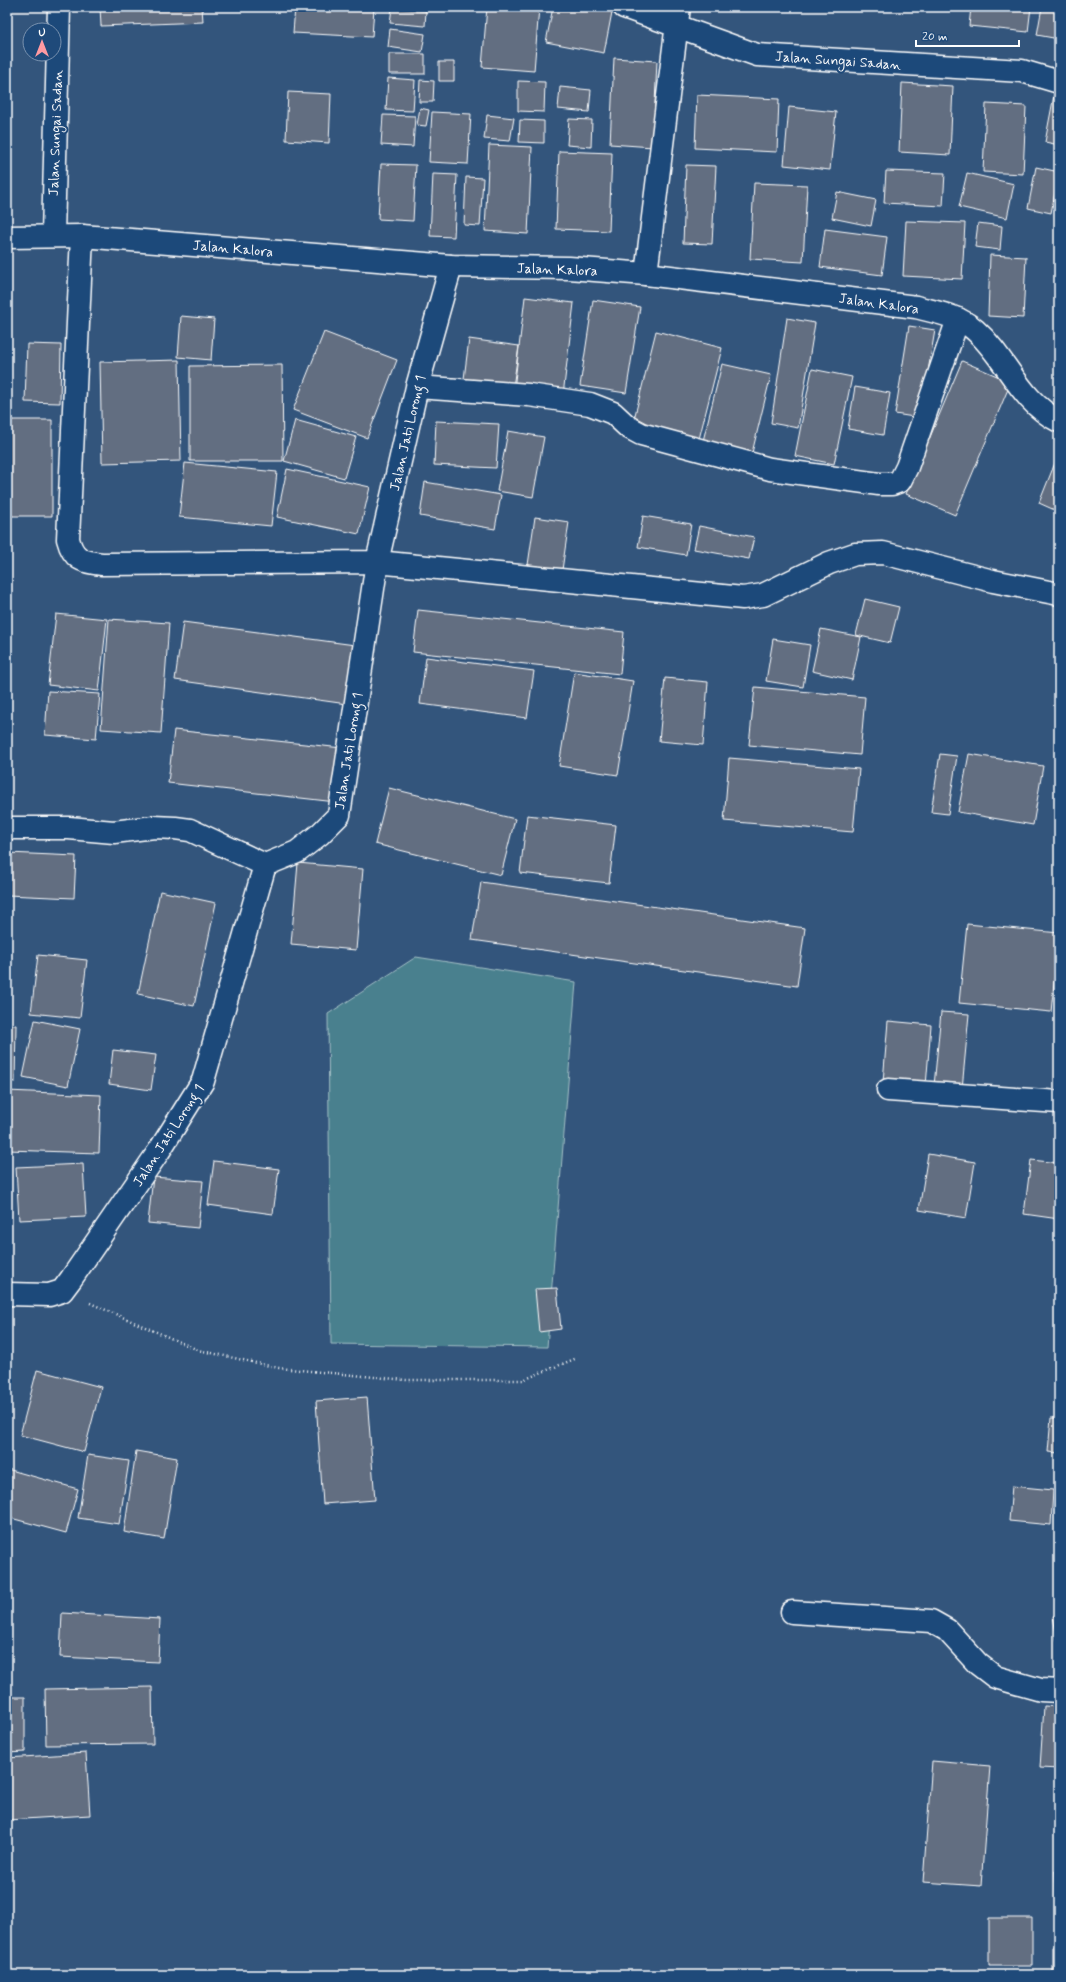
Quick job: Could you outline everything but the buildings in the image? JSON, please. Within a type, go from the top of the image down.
[{"type":"street","name":"Jalan Sungai Sadan","points":[[53,235],[59,7]]},
{"type":"street","name":"Jalan Sungai Sadan","points":[[624,7],[678,17],[757,55],[1022,71],[1059,82]]},
{"type":"street","points":[[646,274],[678,17]]},
{"type":"street","name":"Jalan Kalora","points":[[7,237],[53,235],[82,236],[451,266],[569,268],[646,274],[916,307],[958,319],[974,329],[989,344],[1021,390],[1044,414],[1059,421]]},
{"type":"street","points":[[82,236],[68,539],[71,551],[83,561],[102,564],[376,562],[743,598],[763,595],[829,563],[855,554],[883,553],[993,581],[1059,594]]},
{"type":"street","name":"Jalan Jati Lorong 1","points":[[62,1290],[159,1151],[203,1081],[265,865],[297,852],[320,834],[339,814],[376,562],[417,387],[451,266]]},
{"type":"street","points":[[417,387],[529,395],[590,404],[613,413],[628,427],[641,434],[770,469],[879,484],[892,484],[900,481],[907,467],[958,319]]},
{"type":"street","points":[[7,828],[69,828],[114,832],[154,827],[190,830],[265,865]]},
{"type":"street","points":[[888,1090],[1059,1102]]},
{"type":"street","points":[[7,1294],[49,1294],[62,1290]]},
{"type":"street","points":[[792,1612],[931,1621],[947,1630],[978,1664],[995,1677],[1041,1690],[1059,1691]]},
{"type":"path","points":[[62,1290],[198,1350],[278,1368],[406,1380],[523,1380],[577,1358]]},
{"type":"green space","points":[[416,957],[576,982],[547,1347],[331,1344],[328,1014]]}]
